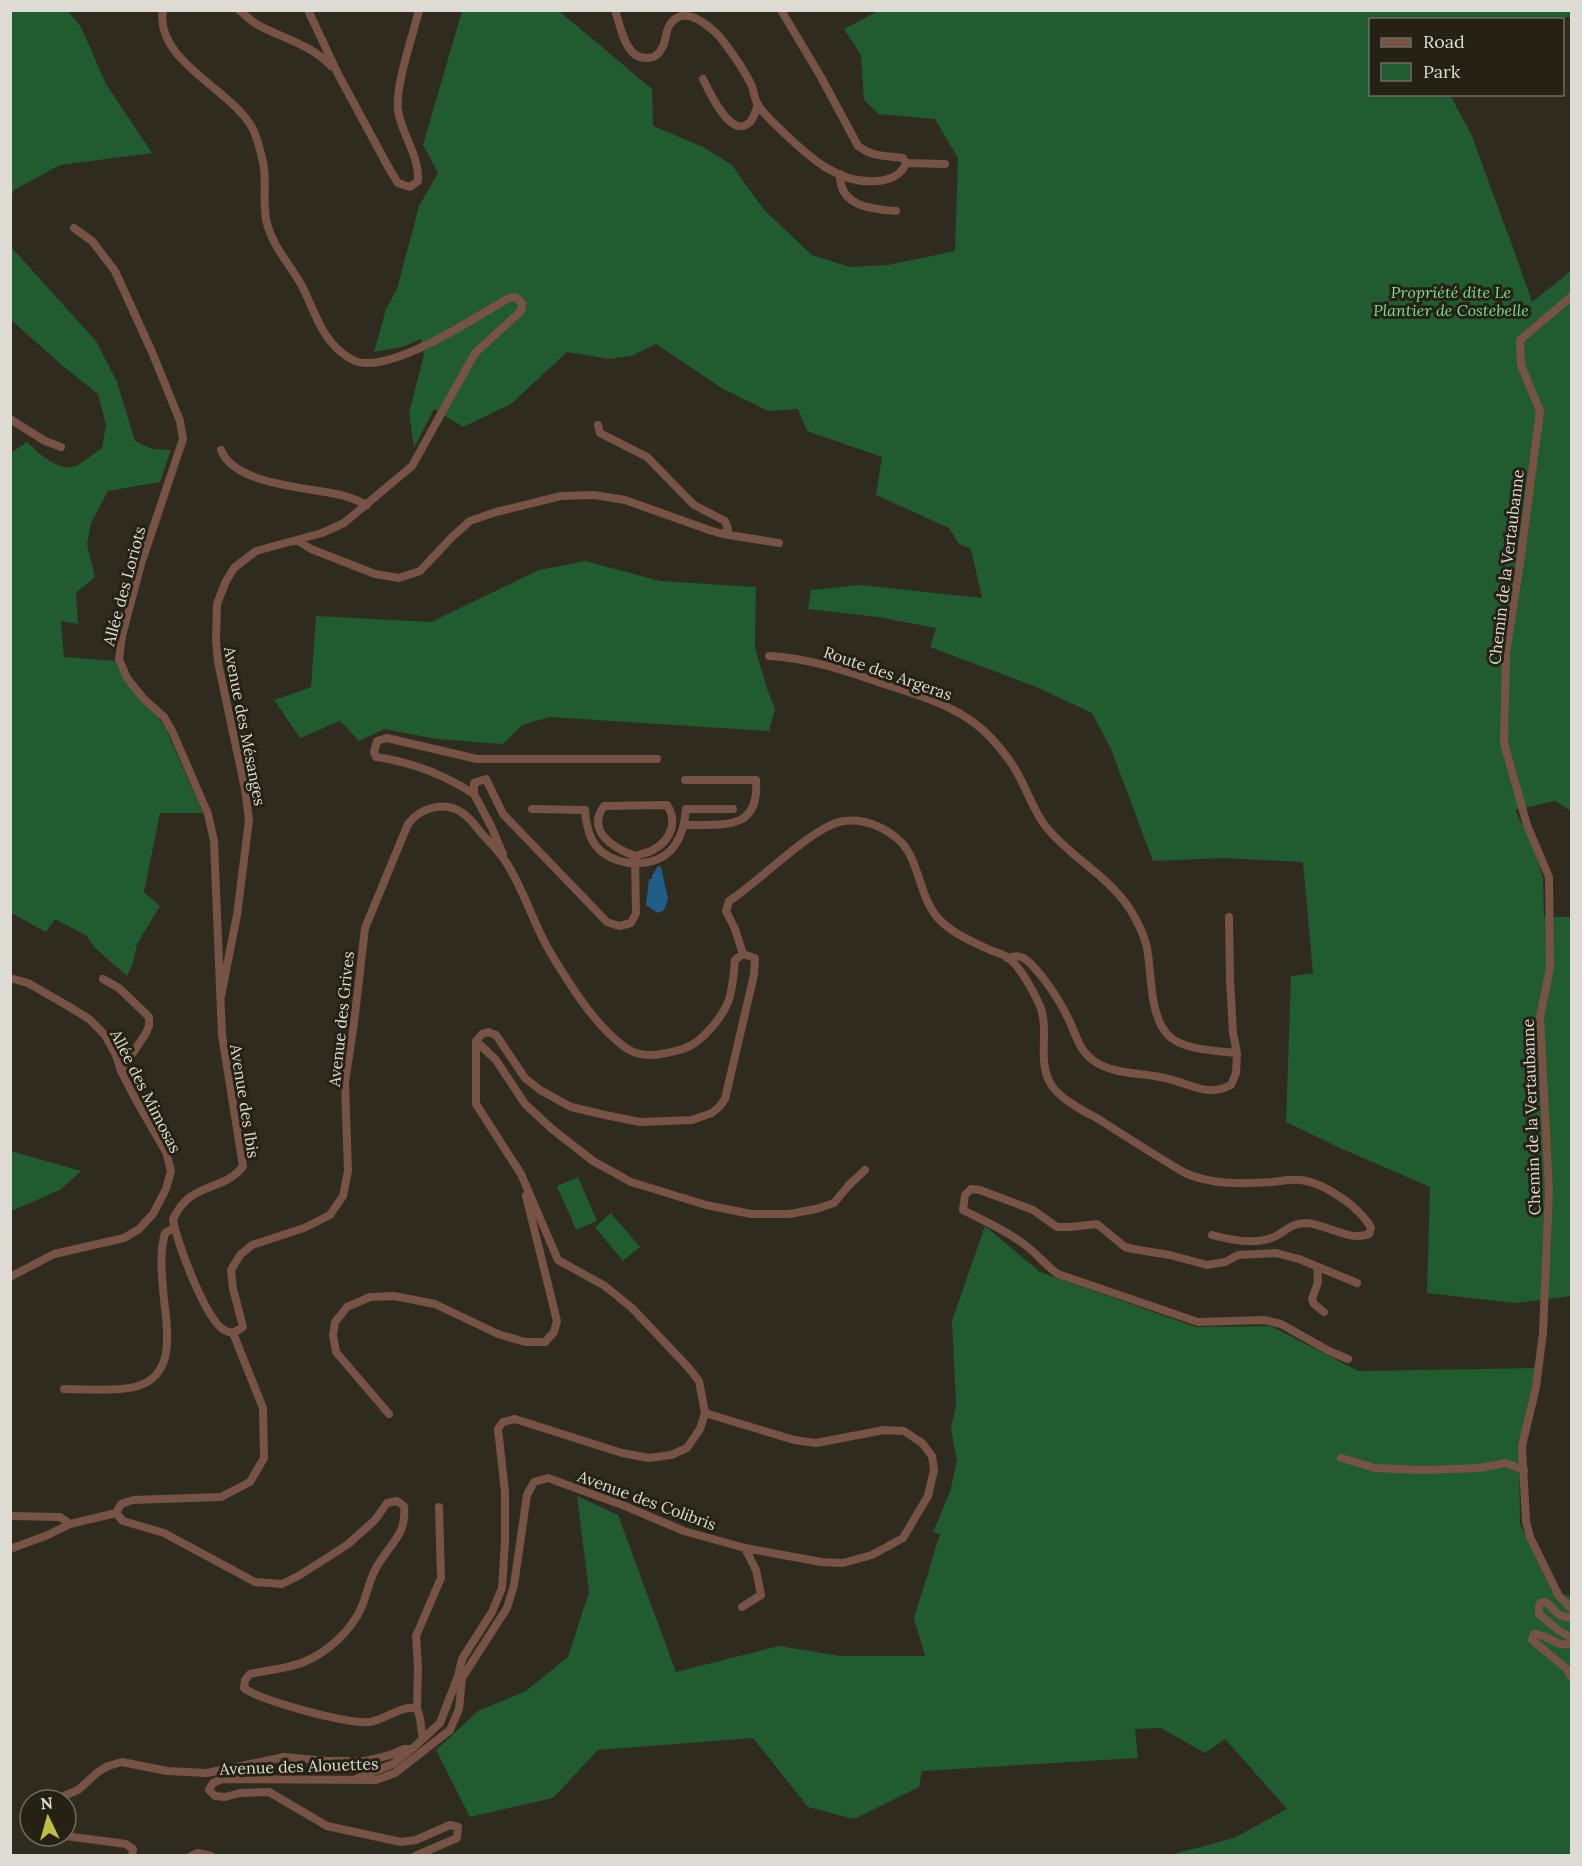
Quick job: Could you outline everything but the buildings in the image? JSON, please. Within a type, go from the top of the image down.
[{"type":"street","name":"Avenue des Mésanges","points":[[163,10],[164,35],[177,54],[236,108],[252,129],[264,168],[266,217],[272,239],[301,284],[326,337],[339,351],[351,360],[375,363],[411,353],[508,298],[516,297],[522,303],[521,311],[475,353],[412,466],[344,523],[297,540],[256,551],[234,568],[226,581],[217,604],[218,662],[245,789],[249,820],[237,915],[221,996]]},
{"type":"street","points":[[239,10],[256,24],[315,52],[338,74]]},
{"type":"street","points":[[308,10],[338,74],[399,183],[410,187],[418,181],[419,170],[399,119],[397,107],[399,86],[419,10]]},
{"type":"street","points":[[615,10],[630,51],[638,57],[656,57],[662,50],[670,24],[674,20],[687,16],[697,18],[708,25],[725,43],[743,70],[758,104],[812,159],[840,174],[872,182],[898,174],[904,169],[906,163]]},
{"type":"street","points":[[781,10],[858,146],[867,153],[877,156],[903,158],[906,163]]},
{"type":"street","points":[[703,79],[724,117],[734,125],[748,124],[758,104]]},
{"type":"street","points":[[906,163],[945,164]]},
{"type":"street","points":[[840,174],[840,182],[852,200],[861,206],[896,211]]},
{"type":"street","name":"Allée des Loriots","points":[[74,228],[92,241],[115,271],[152,352],[180,422],[183,439],[141,564],[122,636],[119,659],[127,678],[144,699],[165,717],[208,814],[214,841],[221,996]]},
{"type":"street","name":"Chemin de la Vertaubanne","points":[[1524,1470],[1522,1446],[1536,1387],[1543,1333],[1549,1191],[1540,1017],[1550,968],[1549,877],[1527,825],[1504,743],[1506,653],[1540,411],[1521,365],[1520,340],[1572,296]]},
{"type":"street","points":[[10,419],[45,441],[61,447]]},
{"type":"street","points":[[598,425],[600,433],[647,457],[694,505],[725,521],[728,529],[723,534]]},
{"type":"street","points":[[221,450],[224,458],[250,477],[339,494],[367,505]]},
{"type":"street","points":[[297,540],[311,549],[375,574],[399,578],[420,571],[470,521],[561,496],[594,495],[625,500],[723,534],[778,543]]},
{"type":"street","name":"Route des Argeras","points":[[769,656],[794,657],[837,668],[937,702],[964,716],[991,737],[1013,766],[1046,827],[1122,896],[1136,919],[1146,946],[1156,1013],[1161,1027],[1170,1038],[1180,1043],[1206,1050],[1237,1053]]},
{"type":"street","points":[[474,794],[452,780],[426,768],[375,757],[377,741],[387,738],[477,759],[657,759]]},
{"type":"street","points":[[635,860],[636,913],[631,922],[619,926],[607,922],[503,814],[486,779],[474,783],[474,794],[491,825],[549,951],[591,1015],[627,1049],[645,1055],[661,1055],[692,1046],[715,1024],[730,998],[735,960],[743,954]]},
{"type":"street","points":[[684,825],[734,824],[752,810],[757,797],[756,780],[685,780]]},
{"type":"street","points":[[667,805],[673,813],[670,832],[653,850],[635,860],[604,838],[598,822],[599,814],[604,806],[667,805]]},
{"type":"street","name":"Avenue des Grives","points":[[233,1333],[243,1327],[231,1270],[240,1255],[252,1245],[304,1228],[330,1215],[343,1196],[348,1172],[345,1083],[364,928],[408,824],[419,812],[434,806],[453,808],[464,814],[506,861]]},
{"type":"street","points":[[532,809],[585,810],[588,830],[602,852],[617,860],[653,860],[674,846],[684,825],[686,809],[733,809]]},
{"type":"street","points":[[743,954],[726,911],[729,901],[820,831],[842,821],[859,820],[881,827],[903,844],[914,865],[925,899],[937,918],[958,935],[1007,958],[1025,978],[1041,1007],[1046,1075],[1053,1087],[1071,1102],[1200,1180],[1225,1184],[1299,1179],[1314,1183],[1335,1192],[1357,1210],[1371,1228],[1369,1234],[1354,1236],[1319,1224],[1304,1223],[1292,1225],[1276,1236],[1263,1240],[1222,1238],[1212,1234]]},
{"type":"street","points":[[1007,958],[1014,956],[1024,958],[1046,981],[1067,1016],[1082,1050],[1093,1060],[1107,1068],[1167,1078],[1206,1090],[1220,1091],[1231,1086],[1236,1073],[1237,1053],[1233,1033],[1229,917]]},
{"type":"street","points":[[351,1781],[393,1764],[440,1723],[460,1677],[462,1659],[492,1612],[502,1588],[506,1542],[505,1492],[498,1429],[503,1422],[516,1419],[622,1453],[649,1458],[671,1455],[687,1448],[700,1429],[705,1413],[699,1382],[687,1366],[632,1308],[605,1286],[558,1260],[520,1174],[476,1104],[476,1041],[482,1034],[488,1032],[496,1035],[525,1078],[540,1090],[571,1107],[640,1122],[692,1120],[712,1113],[725,1099],[754,975],[755,958],[743,954]]},
{"type":"street","name":"Allée des Mimosas","points":[[10,978],[28,983],[89,1019],[105,1035],[136,1100],[166,1152],[171,1171],[166,1189],[153,1214],[139,1229],[124,1238],[54,1254],[10,1277]]},
{"type":"street","points":[[103,979],[119,988],[149,1017],[146,1033],[121,1071]]},
{"type":"street","name":"Avenue des Ibis","points":[[174,1228],[173,1219],[179,1208],[191,1197],[238,1174],[243,1166],[222,1035],[221,996]]},
{"type":"street","points":[[476,1041],[496,1060],[525,1104],[552,1129],[593,1161],[632,1182],[706,1205],[751,1214],[789,1214],[834,1203],[865,1170]]},
{"type":"street","points":[[389,1414],[336,1352],[333,1335],[335,1322],[347,1307],[370,1297],[393,1296],[435,1304],[498,1334],[525,1342],[545,1342],[555,1332],[557,1321],[520,1174]]},
{"type":"street","points":[[1348,1359],[1281,1324],[1264,1320],[1198,1322],[1058,1274],[1016,1239],[963,1210],[965,1195],[971,1189],[980,1190],[1034,1210],[1058,1227],[1097,1224],[1125,1247],[1133,1249],[1170,1255],[1207,1265],[1225,1262],[1238,1255],[1276,1253],[1299,1259],[1357,1283]]},
{"type":"street","points":[[10,1549],[70,1524],[116,1513],[121,1504],[133,1500],[221,1497],[250,1482],[264,1458],[263,1408],[233,1333],[224,1330],[213,1318],[186,1265],[174,1228],[165,1233],[162,1242],[163,1289],[167,1322],[166,1354],[158,1374],[139,1386],[64,1389]]},
{"type":"street","points":[[1238,1255],[1242,1240]]},
{"type":"street","points":[[1317,1267],[1318,1282],[1312,1299],[1314,1304],[1324,1312]]},
{"type":"street","name":"Avenue des Colibris","points":[[422,1754],[450,1730],[459,1709],[460,1677],[507,1608],[514,1585],[527,1495],[534,1482],[548,1478],[625,1506],[684,1531],[745,1548],[821,1562],[843,1563],[872,1555],[903,1538],[928,1496],[934,1470],[932,1456],[922,1443],[904,1431],[884,1430],[816,1443],[794,1440],[705,1413]]},
{"type":"street","points":[[1341,1458],[1375,1468],[1423,1470],[1479,1468],[1506,1463],[1524,1470],[1526,1521],[1530,1537],[1559,1596],[1572,1609]]},
{"type":"street","points":[[116,1513],[123,1521],[165,1533],[255,1581],[282,1584],[347,1545],[375,1520],[387,1503],[397,1501],[404,1506],[402,1532],[378,1563],[371,1577],[362,1608],[346,1631],[328,1648],[303,1663],[250,1674],[245,1680],[244,1688],[273,1702],[346,1720],[369,1722],[388,1717],[408,1707],[417,1709]]},
{"type":"street","points":[[423,1739],[422,1718],[417,1709],[416,1636],[441,1578],[439,1507]]},
{"type":"street","points":[[10,1516],[60,1518],[70,1524]]},
{"type":"street","points":[[742,1607],[761,1595],[756,1570],[745,1548]]},
{"type":"street","points":[[1572,1616],[1564,1617],[1554,1612],[1549,1604],[1545,1602],[1540,1604],[1539,1614],[1570,1637],[1571,1643],[1559,1645],[1542,1634],[1534,1635],[1532,1640],[1566,1669],[1572,1678]]},
{"type":"street","points":[[78,1790],[98,1772],[122,1762],[166,1771],[207,1773],[284,1757],[327,1761],[366,1761],[413,1748]]},
{"type":"street","name":"Avenue des Alouettes","points":[[416,1856],[457,1838],[458,1827],[450,1825],[416,1840],[401,1842],[327,1826],[269,1792],[240,1793],[225,1797],[215,1796],[209,1790],[213,1783],[222,1779],[376,1780],[395,1773],[422,1754]]},
{"type":"street","points":[[78,1838],[126,1844],[133,1849],[132,1856]]},
{"type":"street","points":[[191,1856],[198,1853],[211,1856]]},
{"type":"green space","points":[[11,10],[68,11],[81,27],[106,84],[152,153],[60,165],[14,190],[11,198]]},
{"type":"green space","name":"Propriété dite Le Plantier de Costebelle","points":[[462,11],[559,11],[652,89],[653,126],[703,147],[732,165],[764,210],[812,255],[850,267],[888,265],[955,251],[958,158],[935,119],[879,114],[864,100],[861,55],[844,29],[878,11],[1571,11],[1571,17],[1551,18],[1369,18],[1369,96],[1451,96],[1472,136],[1532,302],[1571,271],[1571,811],[1555,801],[1515,810],[1533,845],[1543,878],[1544,917],[1571,917],[1571,1296],[1515,1303],[1427,1293],[1430,1187],[1286,1122],[1291,976],[1313,973],[1303,862],[1224,858],[1153,861],[1111,749],[1092,713],[1034,686],[930,647],[936,628],[878,617],[808,609],[811,590],[861,585],[982,598],[971,549],[959,544],[949,528],[876,495],[882,457],[807,431],[798,409],[768,411],[723,389],[656,344],[631,356],[609,359],[567,352],[511,404],[463,427],[434,409],[414,448],[409,413],[424,355],[421,339],[402,347],[374,352],[386,309],[397,289],[419,206],[438,173],[423,145]]},
{"type":"green space","points":[[11,247],[96,341],[117,382],[135,441],[152,449],[171,450],[160,482],[108,491],[91,523],[87,544],[95,577],[76,593],[78,624],[61,621],[64,657],[116,661],[144,696],[166,729],[203,813],[160,813],[144,892],[160,906],[137,944],[133,963],[127,976],[94,947],[87,936],[55,919],[46,932],[11,913],[11,453],[27,442],[37,452],[57,465],[71,467],[78,465],[102,448],[106,425],[98,394],[11,320]]},
{"type":"green space","points":[[585,561],[660,581],[756,587],[755,647],[775,709],[769,731],[550,717],[522,725],[503,744],[437,739],[384,729],[359,741],[340,721],[300,738],[274,700],[311,687],[316,616],[431,622],[539,570]]},
{"type":"green space","points":[[11,1151],[81,1171],[60,1190],[11,1211]]},
{"type":"green space","points":[[578,1177],[597,1221],[576,1230],[557,1186]]},
{"type":"green space","points":[[611,1213],[640,1247],[623,1261],[595,1227]]},
{"type":"green space","points":[[985,1226],[1040,1272],[1196,1327],[1271,1326],[1358,1371],[1536,1368],[1519,1446],[1520,1524],[1552,1591],[1571,1596],[1571,1855],[1170,1855],[1234,1838],[1287,1809],[1225,1739],[1205,1753],[1161,1728],[1135,1729],[1138,1758],[922,1771],[919,1787],[854,1819],[808,1807],[753,1738],[598,1750],[553,1798],[470,1817],[436,1750],[478,1711],[526,1691],[568,1657],[589,1592],[577,1496],[618,1515],[676,1672],[779,1646],[840,1656],[925,1656],[914,1618],[940,1534],[933,1532],[950,1492],[957,1461],[951,1429],[956,1404],[952,1321]]},
{"type":"water","points":[[658,866],[661,867],[668,899],[664,910],[658,913],[646,905],[649,879],[652,879]]}]
